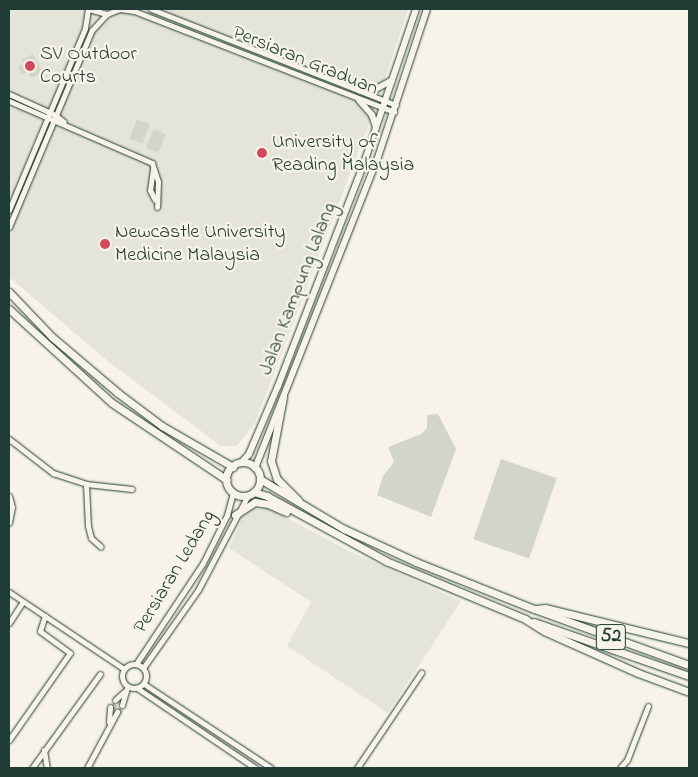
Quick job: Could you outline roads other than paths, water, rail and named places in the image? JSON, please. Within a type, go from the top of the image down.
[{"type":"highway","points":[[9,292],[52,337],[118,394],[162,426],[233,467]]},
{"type":"highway","points":[[9,309],[86,382],[156,436],[227,480],[233,492],[251,494],[260,479],[255,468],[241,463],[233,467],[227,480]]},
{"type":"highway","points":[[283,397],[271,461],[277,479],[301,505]]},
{"type":"highway","name":"52","points":[[260,479],[301,505],[366,540],[534,609],[689,664]]},
{"type":"highway","name":"52","points":[[251,494],[267,496],[386,561],[525,619],[689,676]]},
{"type":"highway","points":[[235,515],[246,506],[259,502],[303,517]]},
{"type":"highway","points":[[534,609],[546,608],[689,644]]},
{"type":"highway","points":[[525,619],[544,632],[689,692]]},
{"type":"main road","name":"Jalan Kampung Lalang","points":[[241,463],[249,454],[278,386],[376,129],[416,9]]},
{"type":"main road","name":"Jalan Kampung Lalang","points":[[255,468],[261,448],[283,397],[395,109],[427,9]]},
{"type":"main road","points":[[361,91],[376,90],[392,80]]},
{"type":"main road","points":[[359,100],[372,115],[376,129]]},
{"type":"street","points":[[9,210],[85,28],[88,9],[107,14]]},
{"type":"street","points":[[9,228],[55,114],[92,30],[107,14],[120,9]]},
{"type":"street","name":"Persiaran Graduan","points":[[120,9],[134,11],[185,30],[359,100],[395,109]]},
{"type":"street","name":"Persiaran Graduan","points":[[151,9],[361,91],[384,105]]},
{"type":"street","points":[[347,95],[350,87]]},
{"type":"street","points":[[9,94],[55,114],[67,124]]},
{"type":"street","points":[[9,101],[53,121],[67,124],[152,163],[158,191],[155,200],[157,207]]},
{"type":"street","points":[[9,439],[53,473],[86,484],[132,489]]},
{"type":"street","points":[[86,484],[88,526],[91,538],[101,547]]},
{"type":"street","name":"Persiaran Ledang","points":[[136,664],[203,563],[227,515],[233,492]]},
{"type":"street","name":"Persiaran Ledang","points":[[143,668],[198,590],[235,515],[251,494]]},
{"type":"street","points":[[9,496],[12,506],[9,523]]},
{"type":"street","points":[[9,592],[22,604],[45,616],[124,669]]},
{"type":"street","points":[[9,623],[22,604]]},
{"type":"street","points":[[9,740],[70,653],[40,631],[45,616]]},
{"type":"street","points":[[124,669],[136,664],[143,668],[146,676],[144,684],[137,688],[126,689]]},
{"type":"street","points":[[124,669],[122,678],[126,689],[119,703],[126,689]]},
{"type":"street","points":[[357,768],[421,673]]},
{"type":"street","points":[[32,768],[100,674]]},
{"type":"street","points":[[144,684],[271,768]]},
{"type":"street","points":[[137,688],[255,768]]},
{"type":"street","points":[[620,768],[627,760],[648,706]]},
{"type":"street","points":[[87,768],[115,710],[108,723]]},
{"type":"street","points":[[44,750],[47,768]]},
{"type":"tunnel","points":[[113,708],[117,702]]},
{"type":"tunnel","points":[[119,713],[123,706]]},
{"type":"place","name":"SV Outdoor Courts","points":[[30,66]]},
{"type":"place","name":"University of Reading Malaysia","points":[[262,153]]},
{"type":"place","name":"Newcastle University Medicine Malaysia","points":[[105,244]]}]
